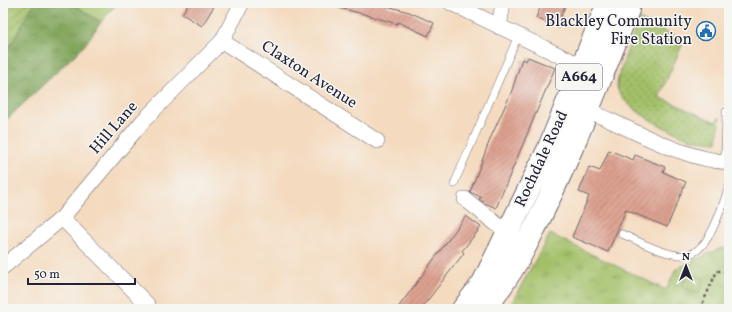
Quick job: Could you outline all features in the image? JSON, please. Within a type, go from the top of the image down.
[{"type":"main road","name":"Rochdale Road","points":[[486,309],[526,246],[588,110],[592,71],[608,3]]},
{"type":"main road","name":"Rochdale Road","points":[[464,309],[483,283],[548,150],[568,103],[592,71],[628,10],[628,3]]},
{"type":"street","name":"Hill Lane","points":[[3,267],[62,218],[143,121],[222,40],[242,3]]},
{"type":"street","points":[[450,3],[592,71]]},
{"type":"street","points":[[499,27],[503,3]]},
{"type":"street","name":"Claxton Avenue","points":[[222,40],[377,141]]},
{"type":"street","points":[[568,103],[588,110],[672,147],[715,161],[727,162]]},
{"type":"street","points":[[465,199],[507,233],[526,246]]},
{"type":"street","points":[[62,218],[148,305]]},
{"type":"lane","points":[[454,184],[518,36]]},
{"type":"lane","points":[[726,112],[727,162]]},
{"type":"lane","points":[[622,234],[670,253],[687,255],[700,250],[708,240],[729,186]]},
{"type":"path","points":[[700,309],[717,271],[724,271],[729,268]]},
{"type":"green space","points":[[3,3],[34,3],[3,59]]},
{"type":"green space","points":[[34,3],[71,3],[101,22],[84,46],[3,123],[3,59]]},
{"type":"green space","points":[[71,3],[117,3],[101,22]]},
{"type":"green space","points":[[639,19],[684,41],[659,97],[715,122],[720,117],[717,142],[692,139],[660,125],[637,111],[627,103],[620,94],[617,81]]},
{"type":"green space","points":[[550,234],[666,290],[676,269],[721,248],[729,249],[729,309],[508,309]]},
{"type":"green space","points":[[688,272],[704,279],[698,294],[682,287]]},
{"type":"building","points":[[189,3],[216,3],[202,26],[182,14]]},
{"type":"building","points":[[339,3],[388,3],[387,6],[409,12],[434,23],[428,36],[398,22],[397,24],[339,8]]},
{"type":"building","points":[[542,3],[566,3],[561,16],[563,18],[559,28],[536,18]]},
{"type":"building","points":[[528,57],[555,68],[496,208],[479,199],[481,197],[470,192],[491,137],[511,93],[522,59],[526,61]]},
{"type":"building","points":[[609,150],[633,160],[635,155],[665,167],[663,172],[686,182],[667,227],[626,210],[608,252],[572,237],[589,196],[579,192],[589,167],[600,171]]},
{"type":"building","points":[[466,216],[481,227],[462,251],[464,253],[421,309],[397,309]]},
{"type":"place","name":"Blackley Community Fire Station","points":[[706,31]]}]
